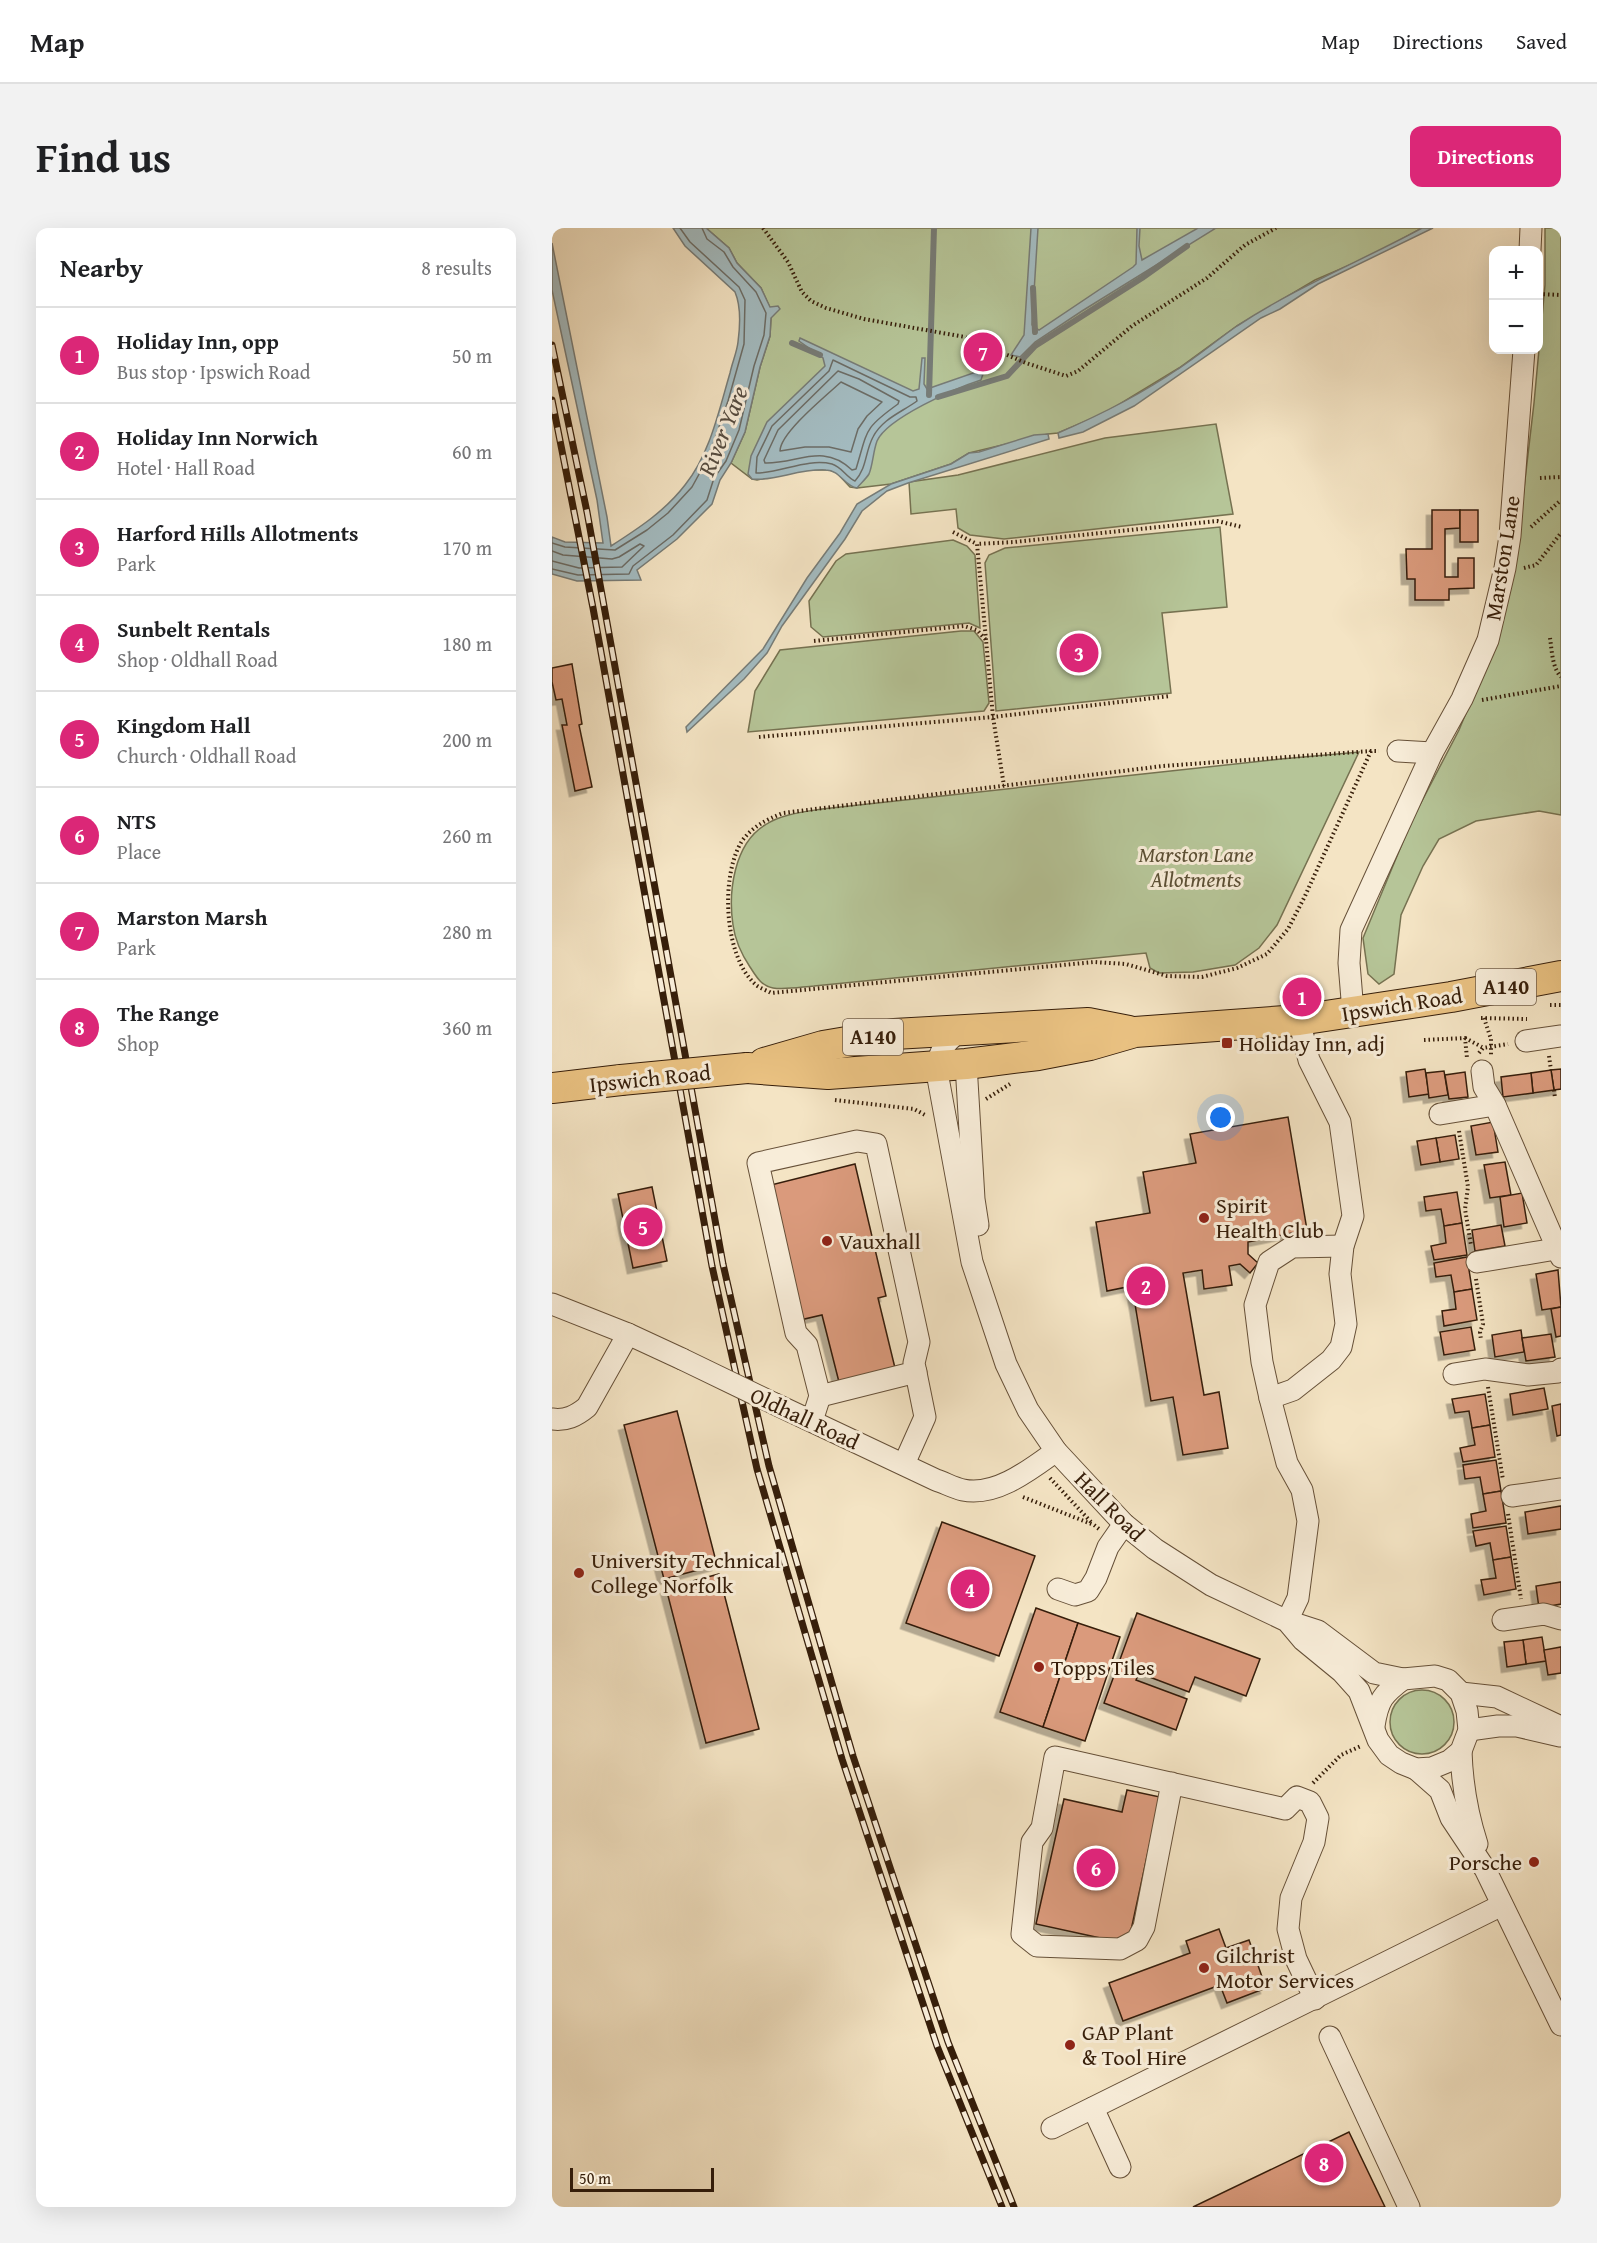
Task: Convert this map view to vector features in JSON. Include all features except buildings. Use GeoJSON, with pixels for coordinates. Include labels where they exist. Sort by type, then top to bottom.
{"type":"FeatureCollection","features":[{"type":"Feature","properties":{"kind":"highway","name":"Ipswich Road"},"geometry":{"type":"LineString","coordinates":[[747,1068],[785,1057],[828,1058],[947,1048],[966,1064],[1090,1046],[1135,1032],[1299,1020],[1451,997],[1561,976]]}},
{"type":"Feature","properties":{"kind":"highway","name":"Ipswich Road"},"geometry":{"type":"LineString","coordinates":[[552,1088],[747,1068],[828,1074],[947,1048],[1088,1023],[1135,1032]]}},
{"type":"Feature","properties":{"kind":"street"},"geometry":{"type":"LineString","coordinates":[[1530,246],[1531,228]]}},
{"type":"Feature","properties":{"kind":"street","name":"Marston Lane"},"geometry":{"type":"LineString","coordinates":[[1353,1012],[1349,963],[1352,930],[1432,753],[1462,699],[1488,640],[1510,536],[1524,354]]}},
{"type":"Feature","properties":{"kind":"street"},"geometry":{"type":"LineString","coordinates":[[1398,751],[1432,753]]}},
{"type":"Feature","properties":{"kind":"street"},"geometry":{"type":"LineString","coordinates":[[1270,1398],[1293,1390],[1331,1360],[1341,1347],[1346,1324],[1340,1274],[1343,1245],[1353,1216],[1340,1122],[1309,1060],[1299,1020]]}},
{"type":"Feature","properties":{"kind":"street","name":"Hall Road"},"geometry":{"type":"LineString","coordinates":[[947,1048],[972,1262],[994,1331],[1006,1364],[1028,1410],[1056,1451],[1118,1532],[1155,1549],[1211,1585],[1287,1621],[1318,1631],[1374,1673],[1403,1679],[1434,1676],[1448,1680],[1461,1693],[1497,1697],[1561,1726]]}},
{"type":"Feature","properties":{"kind":"street","name":"Hall Road"},"geometry":{"type":"LineString","coordinates":[[966,1064],[974,1199],[994,1331]]}},
{"type":"Feature","properties":{"kind":"street"},"geometry":{"type":"LineString","coordinates":[[1475,1262],[1559,1253],[1478,1072]]}},
{"type":"Feature","properties":{"kind":"street"},"geometry":{"type":"LineString","coordinates":[[1447,1113],[1495,1106]]}},
{"type":"Feature","properties":{"kind":"street"},"geometry":{"type":"LineString","coordinates":[[812,1421],[820,1396],[807,1345],[796,1333],[758,1163],[857,1141],[876,1144],[919,1342],[914,1363],[925,1418],[904,1464]]}},
{"type":"Feature","properties":{"kind":"street"},"geometry":{"type":"LineString","coordinates":[[1287,1621],[1298,1598],[1308,1521],[1302,1490],[1287,1463],[1270,1398],[1262,1362],[1255,1305],[1269,1262],[1292,1247],[1343,1245]]}},
{"type":"Feature","properties":{"kind":"street","name":"Oldhall Road"},"geometry":{"type":"LineString","coordinates":[[552,1304],[628,1334],[963,1490],[979,1491],[996,1486],[1026,1473],[1056,1451]]}},
{"type":"Feature","properties":{"kind":"street"},"geometry":{"type":"LineString","coordinates":[[552,1419],[562,1420],[577,1415],[587,1407],[628,1334]]}},
{"type":"Feature","properties":{"kind":"street"},"geometry":{"type":"LineString","coordinates":[[1454,1374],[1485,1369],[1528,1375],[1558,1372],[1561,1369]]}},
{"type":"Feature","properties":{"kind":"street"},"geometry":{"type":"LineString","coordinates":[[820,1396],[916,1372]]}},
{"type":"Feature","properties":{"kind":"street"},"geometry":{"type":"LineString","coordinates":[[1512,1496],[1561,1490]]}},
{"type":"Feature","properties":{"kind":"street"},"geometry":{"type":"LineString","coordinates":[[1058,1589],[1075,1595],[1088,1591],[1118,1532]]}},
{"type":"Feature","properties":{"kind":"street"},"geometry":{"type":"LineString","coordinates":[[1503,1620],[1544,1614],[1561,1619]]}},
{"type":"Feature","properties":{"kind":"street","name":"Hall Road"},"geometry":{"type":"LineString","coordinates":[[1287,1621],[1303,1640],[1342,1672],[1359,1691],[1376,1733],[1389,1755],[1401,1763],[1416,1768],[1440,1790],[1451,1818],[1485,1869]]}},
{"type":"Feature","properties":{"kind":"street"},"geometry":{"type":"LineString","coordinates":[[1376,1733],[1376,1708],[1384,1694],[1403,1679]]}},
{"type":"Feature","properties":{"kind":"street"},"geometry":{"type":"LineString","coordinates":[[1461,1693],[1467,1711],[1469,1730],[1461,1751],[1462,1783],[1470,1822],[1485,1869],[1561,2025]]}},
{"type":"Feature","properties":{"kind":"street"},"geometry":{"type":"LineString","coordinates":[[1469,1730],[1517,1726],[1561,1736]]}},
{"type":"Feature","properties":{"kind":"street"},"geometry":{"type":"LineString","coordinates":[[1416,1768],[1432,1768],[1449,1761],[1461,1751]]}},
{"type":"Feature","properties":{"kind":"street"},"geometry":{"type":"LineString","coordinates":[[1172,1783],[1144,1927],[1137,1940],[1120,1949],[1058,1948],[1037,1946],[1022,1934],[1032,1842],[1042,1828],[1055,1757],[1172,1783],[1285,1809],[1297,1797],[1310,1802],[1318,1818],[1314,1842],[1291,1898],[1288,1929],[1296,1959],[1315,1999]]}},
{"type":"Feature","properties":{"kind":"street"},"geometry":{"type":"LineString","coordinates":[[1052,2128],[1502,1905]]}},
{"type":"Feature","properties":{"kind":"street"},"geometry":{"type":"LineString","coordinates":[[1330,2037],[1409,2207]]}},
{"type":"Feature","properties":{"kind":"street"},"geometry":{"type":"LineString","coordinates":[[1093,2108],[1120,2167]]}},
{"type":"Feature","properties":{"kind":"path"},"geometry":{"type":"LineString","coordinates":[[763,228],[788,262],[802,292],[810,301],[864,319],[965,337],[1026,363],[1066,375],[1078,371],[1132,326],[1207,278],[1245,245],[1276,228]]}},
{"type":"Feature","properties":{"kind":"path"},"geometry":{"type":"LineString","coordinates":[[1543,294],[1561,295]]}},
{"type":"Feature","properties":{"kind":"path"},"geometry":{"type":"LineString","coordinates":[[1540,478],[1561,477]]}},
{"type":"Feature","properties":{"kind":"path"},"geometry":{"type":"LineString","coordinates":[[1510,536],[1523,534],[1561,500]]}},
{"type":"Feature","properties":{"kind":"path"},"geometry":{"type":"LineString","coordinates":[[953,532],[977,544],[1217,521],[1242,527]]}},
{"type":"Feature","properties":{"kind":"path"},"geometry":{"type":"LineString","coordinates":[[1505,568],[1521,569],[1536,564],[1561,533]]}},
{"type":"Feature","properties":{"kind":"path"},"geometry":{"type":"LineString","coordinates":[[977,544],[993,717],[1004,786]]}},
{"type":"Feature","properties":{"kind":"path"},"geometry":{"type":"LineString","coordinates":[[814,641],[964,626],[977,630],[986,640]]}},
{"type":"Feature","properties":{"kind":"path"},"geometry":{"type":"LineString","coordinates":[[1550,638],[1552,656],[1561,677]]}},
{"type":"Feature","properties":{"kind":"path"},"geometry":{"type":"LineString","coordinates":[[1462,699],[1485,701],[1561,686]]}},
{"type":"Feature","properties":{"kind":"path"},"geometry":{"type":"LineString","coordinates":[[759,737],[993,717],[1170,696]]}},
{"type":"Feature","properties":{"kind":"path"},"geometry":{"type":"LineString","coordinates":[[1371,751],[1288,929],[1267,954],[1237,968],[1202,977],[1167,976],[1126,964],[1094,962],[771,993],[756,986],[744,971],[732,937],[728,902],[730,873],[742,842],[759,823],[783,813],[1163,766],[1371,751],[1398,751]]}},
{"type":"Feature","properties":{"kind":"path"},"geometry":{"type":"LineString","coordinates":[[1474,1018],[1532,1019],[1544,1025],[1544,1039]]}},
{"type":"Feature","properties":{"kind":"path"},"geometry":{"type":"LineString","coordinates":[[1484,1018],[1489,1029],[1490,1046]]}},
{"type":"Feature","properties":{"kind":"path"},"geometry":{"type":"LineString","coordinates":[[1465,1038],[1478,1072]]}},
{"type":"Feature","properties":{"kind":"path"},"geometry":{"type":"LineString","coordinates":[[1424,1040],[1465,1038],[1483,1048]]}},
{"type":"Feature","properties":{"kind":"path"},"geometry":{"type":"LineString","coordinates":[[1554,1090],[1555,1098]]}},
{"type":"Feature","properties":{"kind":"path"},"geometry":{"type":"LineString","coordinates":[[833,1099],[914,1109],[929,1118]]}},
{"type":"Feature","properties":{"kind":"path"},"geometry":{"type":"LineString","coordinates":[[1447,1113],[1458,1126],[1468,1186],[1465,1209],[1483,1324],[1480,1332],[1481,1340]]}},
{"type":"Feature","properties":{"kind":"path"},"geometry":{"type":"LineString","coordinates":[[1037,1464],[1094,1525]]}},
{"type":"Feature","properties":{"kind":"path"},"geometry":{"type":"LineString","coordinates":[[996,1486],[1094,1525],[1118,1532]]}},
{"type":"Feature","properties":{"kind":"path"},"geometry":{"type":"LineString","coordinates":[[1297,1797],[1341,1755],[1376,1733]]}},
{"type":"Feature","properties":{"kind":"green space"},"geometry":{"type":"Polygon","coordinates":[[[706,228],[1422,228],[1373,255],[1315,280],[1237,326],[1179,368],[1105,413],[1058,433],[969,453],[951,464],[891,484],[857,488],[850,487],[836,472],[829,470],[806,470],[757,480],[752,479],[731,463],[745,432],[760,367],[770,336],[770,308],[761,288],[737,263],[729,248],[706,228]]]}},
{"type":"Feature","properties":{"kind":"green space"},"geometry":{"type":"Polygon","coordinates":[[[1545,228],[1561,228],[1561,815],[1539,811],[1476,821],[1439,839],[1423,866],[1401,915],[1394,974],[1379,984],[1368,974],[1363,938],[1412,820],[1459,730],[1501,629],[1520,523],[1539,354],[1543,354],[1545,228]]]}},
{"type":"Feature","properties":{"kind":"green space"},"geometry":{"type":"Polygon","coordinates":[[[1216,424],[1233,514],[1004,539],[970,535],[958,528],[956,509],[911,514],[909,482],[958,475],[1105,438],[1216,424]]]}},
{"type":"Feature","properties":{"kind":"green space"},"geometry":{"type":"Polygon","coordinates":[[[1220,527],[1227,607],[1162,613],[1171,693],[996,711],[985,563],[989,555],[1005,548],[1220,527]]]}},
{"type":"Feature","properties":{"kind":"green space"},"geometry":{"type":"Polygon","coordinates":[[[953,540],[967,546],[975,555],[980,628],[969,623],[823,637],[811,627],[809,601],[836,561],[846,554],[953,540]]]}},
{"type":"Feature","properties":{"kind":"green space"},"geometry":{"type":"Polygon","coordinates":[[[974,631],[983,642],[989,703],[984,711],[748,732],[755,691],[780,650],[974,631]]]}},
{"type":"Feature","properties":{"kind":"green space","name":"Marston Lane Allotments"},"geometry":{"type":"Polygon","coordinates":[[[1359,752],[1277,925],[1259,948],[1235,965],[1193,972],[1159,973],[1150,968],[1146,953],[778,989],[765,985],[757,977],[744,957],[735,936],[732,898],[740,856],[755,833],[771,821],[785,816],[822,809],[1359,752]]]}},
{"type":"Feature","properties":{"kind":"green space"},"geometry":{"type":"Polygon","coordinates":[[[1422,1690],[1445,1699],[1454,1722],[1445,1745],[1422,1754],[1399,1745],[1390,1722],[1399,1699],[1422,1690]]]}},
{"type":"Feature","properties":{"kind":"water","name":"River Yare"},"geometry":{"type":"Polygon","coordinates":[[[673,228],[706,228],[729,248],[737,263],[761,288],[770,307],[778,306],[780,309],[771,318],[770,336],[760,367],[745,432],[731,463],[720,480],[712,504],[677,539],[637,570],[641,580],[577,581],[552,574],[552,537],[565,542],[603,543],[597,500],[552,290],[552,243],[611,546],[660,511],[694,473],[713,431],[737,346],[740,317],[735,292],[685,246],[673,228]]]}},
{"type":"Feature","properties":{"kind":"water"},"geometry":{"type":"Polygon","coordinates":[[[1031,228],[1038,228],[1032,325],[1039,330],[1136,264],[1137,228],[1140,228],[1139,246],[1142,260],[1198,228],[1216,228],[1082,311],[1035,342],[1020,357],[1011,355],[1024,335],[1031,228]]]}},
{"type":"Feature","properties":{"kind":"water"},"geometry":{"type":"Polygon","coordinates":[[[1422,228],[1433,228],[1318,284],[1280,309],[1261,318],[1134,406],[1083,432],[1059,438],[1058,433],[1120,404],[1164,378],[1259,312],[1422,228]]]}},
{"type":"Feature","properties":{"kind":"water"},"geometry":{"type":"Polygon","coordinates":[[[800,338],[913,391],[919,389],[922,358],[925,358],[924,384],[927,389],[976,372],[983,374],[981,380],[923,405],[883,432],[877,441],[869,474],[857,488],[835,473],[826,470],[807,471],[768,479],[752,479],[748,474],[751,456],[767,422],[825,366],[823,358],[799,341],[800,338]]]}},
{"type":"Feature","properties":{"kind":"water"},"geometry":{"type":"Polygon","coordinates":[[[1048,434],[1049,439],[887,491],[862,511],[845,539],[782,626],[767,653],[744,679],[687,732],[686,727],[763,649],[857,504],[891,484],[951,464],[969,453],[1034,435],[1048,434]]]}},
{"type":"Feature","properties":{"kind":"waterway"},"geometry":{"type":"LineString","coordinates":[[929,395],[934,228]]}},
{"type":"Feature","properties":{"kind":"waterway"},"geometry":{"type":"LineString","coordinates":[[938,397],[1007,376],[1035,346],[1142,278],[1187,246]]}},
{"type":"Feature","properties":{"kind":"waterway"},"geometry":{"type":"LineString","coordinates":[[1033,288],[1035,332]]}},
{"type":"Feature","properties":{"kind":"waterway"},"geometry":{"type":"LineString","coordinates":[[792,343],[820,355]]}},
{"type":"Feature","properties":{"kind":"railway"},"geometry":{"type":"LineString","coordinates":[[552,345],[587,512],[723,1264],[769,1466],[853,1756],[948,2042],[1014,2207]]}},
{"type":"Feature","properties":{"kind":"railway"},"geometry":{"type":"LineString","coordinates":[[552,400],[593,608],[712,1266],[757,1469],[842,1759],[937,2046],[1002,2207]]}},
{"type":"Feature","properties":{"kind":"place","name":"Marston Marsh"},"geometry":{"type":"Point","coordinates":[983,352]}},
{"type":"Feature","properties":{"kind":"place","name":"Harford Hills Allotments"},"geometry":{"type":"Point","coordinates":[1079,653]}},
{"type":"Feature","properties":{"kind":"place","name":"Holiday Inn, opp"},"geometry":{"type":"Point","coordinates":[1302,997]}},
{"type":"Feature","properties":{"kind":"place","name":"Holiday Inn, adj"},"geometry":{"type":"Point","coordinates":[1227,1043]}},
{"type":"Feature","properties":{"kind":"place","name":"Spirit Health Club"},"geometry":{"type":"Point","coordinates":[1204,1218]}},
{"type":"Feature","properties":{"kind":"place","name":"Kingdom Hall"},"geometry":{"type":"Point","coordinates":[643,1227]}},
{"type":"Feature","properties":{"kind":"place","name":"Vauxhall"},"geometry":{"type":"Point","coordinates":[827,1241]}},
{"type":"Feature","properties":{"kind":"place","name":"Holiday Inn Norwich"},"geometry":{"type":"Point","coordinates":[1146,1286]}},
{"type":"Feature","properties":{"kind":"place","name":"University Technical College Norfolk"},"geometry":{"type":"Point","coordinates":[579,1573]}},
{"type":"Feature","properties":{"kind":"place","name":"Sunbelt Rentals"},"geometry":{"type":"Point","coordinates":[970,1589]}},
{"type":"Feature","properties":{"kind":"place","name":"Topps Tiles"},"geometry":{"type":"Point","coordinates":[1039,1667]}},
{"type":"Feature","properties":{"kind":"place","name":"Porsche"},"geometry":{"type":"Point","coordinates":[1534,1862]}},
{"type":"Feature","properties":{"kind":"place","name":"NTS"},"geometry":{"type":"Point","coordinates":[1096,1868]}},
{"type":"Feature","properties":{"kind":"place","name":"Gilchrist Motor Services"},"geometry":{"type":"Point","coordinates":[1204,1968]}},
{"type":"Feature","properties":{"kind":"place","name":"GAP Plant & Tool Hire"},"geometry":{"type":"Point","coordinates":[1070,2045]}},
{"type":"Feature","properties":{"kind":"place","name":"The Range"},"geometry":{"type":"Point","coordinates":[1324,2163]}}]}
